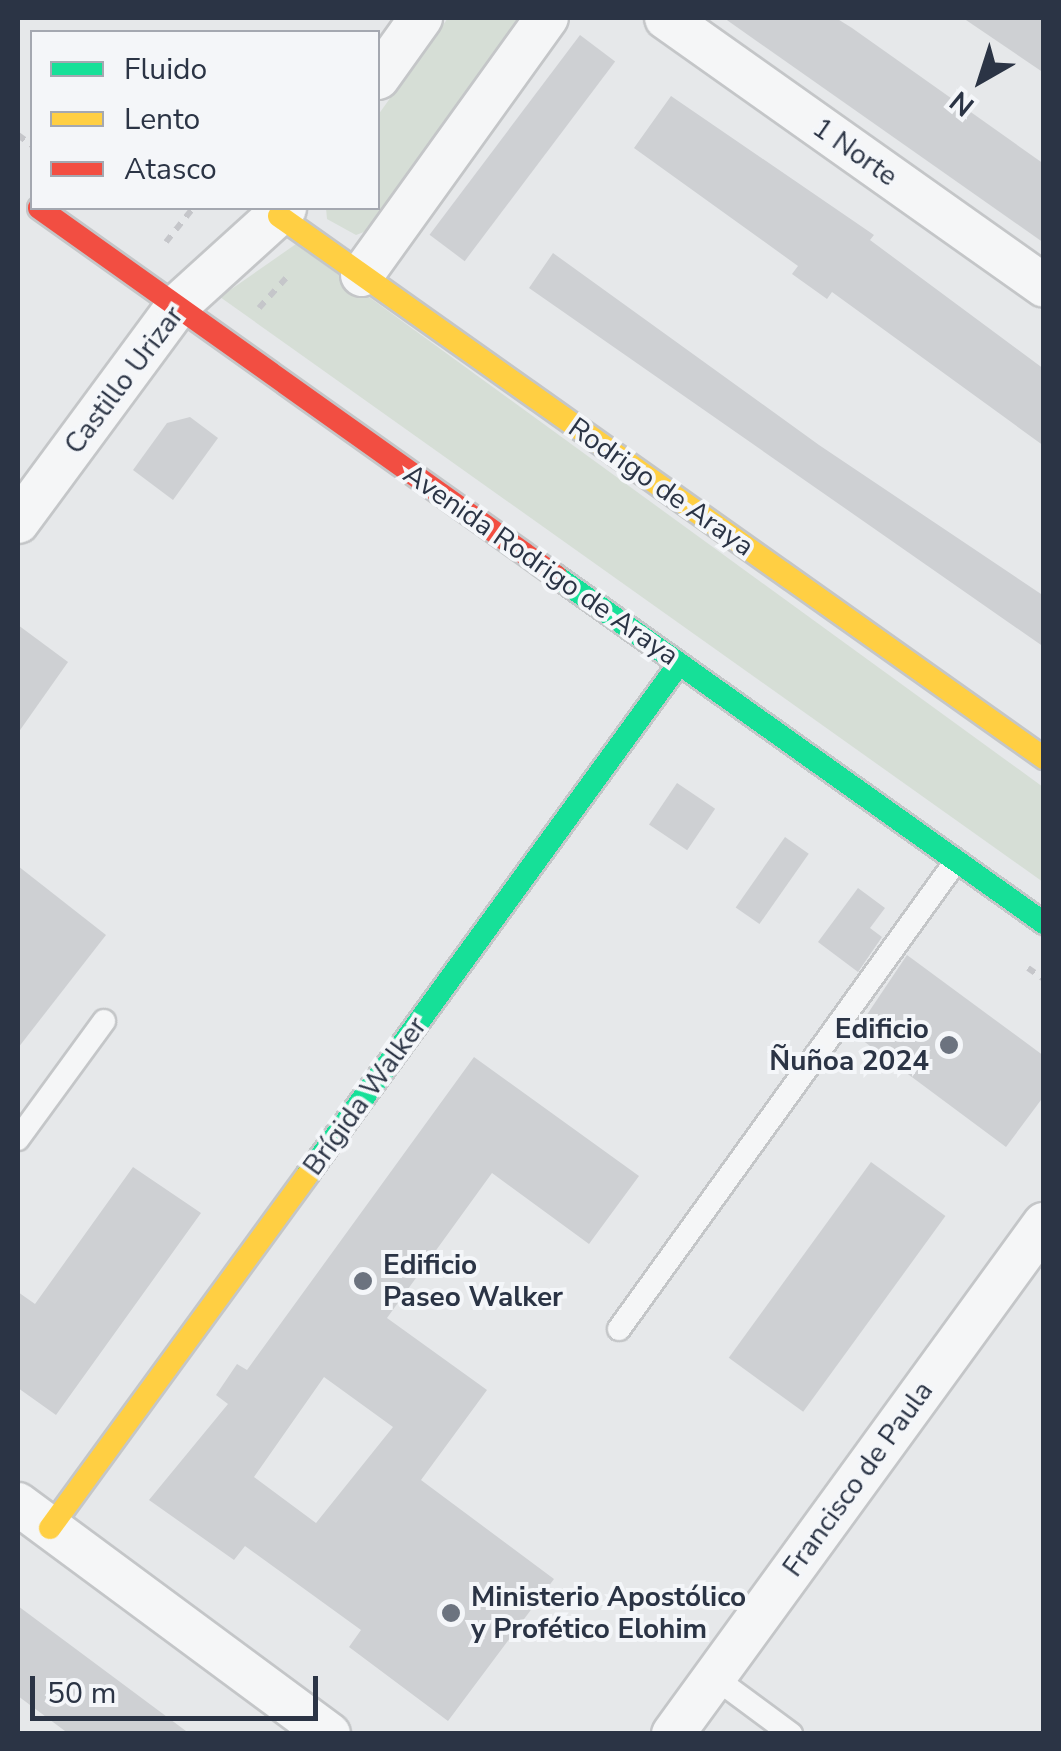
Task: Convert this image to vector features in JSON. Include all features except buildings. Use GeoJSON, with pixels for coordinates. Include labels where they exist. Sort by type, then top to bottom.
{"type":"FeatureCollection","features":[{"type":"Feature","properties":{"kind":"street"},"geometry":{"type":"LineString","coordinates":[[380,75],[421,18]]}},
{"type":"Feature","properties":{"kind":"street"},"geometry":{"type":"LineString","coordinates":[[362,275],[547,18]]}},
{"type":"Feature","properties":{"kind":"street","name":"1 Norte"},"geometry":{"type":"LineString","coordinates":[[666,18],[1044,286]]}},
{"type":"Feature","properties":{"kind":"street","name":"Avenida Rodrigo de Araya"},"geometry":{"type":"LineString","coordinates":[[42,210],[1044,923]]}},
{"type":"Feature","properties":{"kind":"street","name":"Rodrigo de Araya"},"geometry":{"type":"LineString","coordinates":[[282,212],[318,244],[1044,758]]}},
{"type":"Feature","properties":{"kind":"street","name":"Castillo Urizar"},"geometry":{"type":"LineString","coordinates":[[18,522],[176,306],[282,212]]}},
{"type":"Feature","properties":{"kind":"street","name":"Brígida Walker"},"geometry":{"type":"LineString","coordinates":[[34,1516],[680,664]]}},
{"type":"Feature","properties":{"kind":"street","name":"Francisco de Paula"},"geometry":{"type":"LineString","coordinates":[[673,1734],[1044,1224]]}},
{"type":"Feature","properties":{"kind":"street"},"geometry":{"type":"LineString","coordinates":[[34,1516],[312,1729]]}},
{"type":"Feature","properties":{"kind":"lane"},"geometry":{"type":"LineString","coordinates":[[620,1329],[956,860]]}},
{"type":"Feature","properties":{"kind":"lane"},"geometry":{"type":"LineString","coordinates":[[18,1139],[104,1021]]}},
{"type":"Feature","properties":{"kind":"lane"},"geometry":{"type":"LineString","coordinates":[[714,1677],[780,1730]]}},
{"type":"Feature","properties":{"kind":"path"},"geometry":{"type":"LineString","coordinates":[[228,342],[318,244]]}},
{"type":"Feature","properties":{"kind":"shaded area"},"geometry":{"type":"Polygon","coordinates":[[[448,18],[529,18],[380,226],[356,235],[327,219],[326,210],[380,210],[380,112],[448,18]]]}},
{"type":"Feature","properties":{"kind":"shaded area"},"geometry":{"type":"Polygon","coordinates":[[[296,244],[1043,787],[1043,882],[220,297],[296,244]]]}},
{"type":"Feature","properties":{"kind":"traffic: fast"},"geometry":{"type":"LineString","coordinates":[[556,576],[1044,923]]}},
{"type":"Feature","properties":{"kind":"traffic: fast"},"geometry":{"type":"LineString","coordinates":[[308,1174],[679,664]]}},
{"type":"Feature","properties":{"kind":"traffic: slow"},"geometry":{"type":"LineString","coordinates":[[279,216],[1044,758]]}},
{"type":"Feature","properties":{"kind":"traffic: slow"},"geometry":{"type":"LineString","coordinates":[[50,1528],[308,1174]]}},
{"type":"Feature","properties":{"kind":"traffic: jam"},"geometry":{"type":"LineString","coordinates":[[42,210],[556,576]]}},
{"type":"Feature","properties":{"kind":"place","name":"Edificio Ñuñoa 2024"},"geometry":{"type":"Point","coordinates":[949,1045]}},
{"type":"Feature","properties":{"kind":"place","name":"Edificio Paseo Walker"},"geometry":{"type":"Point","coordinates":[363,1281]}},
{"type":"Feature","properties":{"kind":"place","name":"Ministerio Apostólico y Profético Elohim"},"geometry":{"type":"Point","coordinates":[451,1613]}}]}
